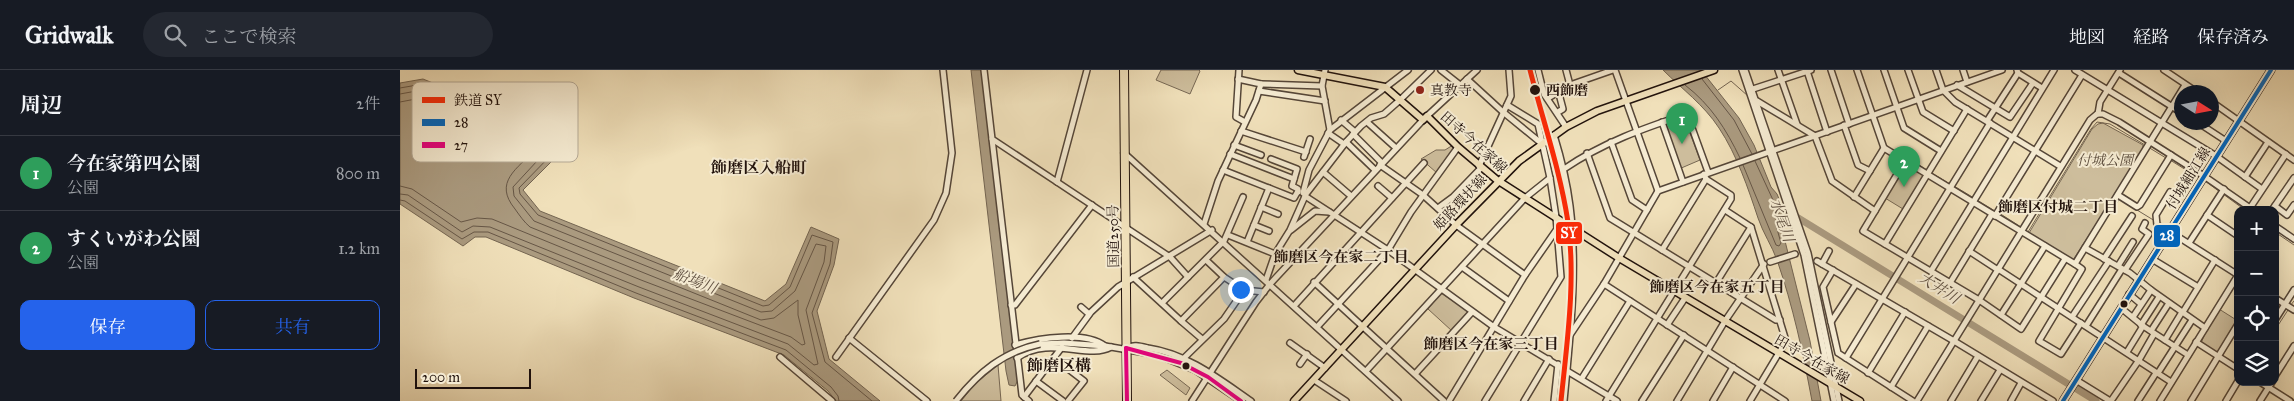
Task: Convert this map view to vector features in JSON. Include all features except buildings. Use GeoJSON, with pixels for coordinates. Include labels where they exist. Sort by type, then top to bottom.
{"type":"FeatureCollection","features":[{"type":"Feature","properties":{"kind":"highway","name":"国道250号"},"geometry":{"type":"LineString","coordinates":[[1124,70],[1127,401]]}},
{"type":"Feature","properties":{"kind":"main road"},"geometry":{"type":"LineString","coordinates":[[1302,70],[1324,72],[1385,86]]}},
{"type":"Feature","properties":{"kind":"main road","name":"付城細江線"},"geometry":{"type":"LineString","coordinates":[[2063,401],[2271,70]]}},
{"type":"Feature","properties":{"kind":"main road","name":"姫路環状線"},"geometry":{"type":"LineString","coordinates":[[1294,401],[1497,180],[1541,143],[1596,111],[1711,71]]}},
{"type":"Feature","properties":{"kind":"main road","name":"田寺今在家線"},"geometry":{"type":"LineString","coordinates":[[1385,86],[1497,180],[1674,292],[1860,401]]}},
{"type":"Feature","properties":{"kind":"street"},"geometry":{"type":"LineString","coordinates":[[836,357],[934,220],[946,193],[952,153],[943,70]]}},
{"type":"Feature","properties":{"kind":"street"},"geometry":{"type":"LineString","coordinates":[[984,70],[1015,345],[1022,395],[1029,401]]}},
{"type":"Feature","properties":{"kind":"street"},"geometry":{"type":"LineString","coordinates":[[1057,182],[1087,70]]}},
{"type":"Feature","properties":{"kind":"street"},"geometry":{"type":"LineString","coordinates":[[1239,70],[1236,117],[1245,122]]}},
{"type":"Feature","properties":{"kind":"street"},"geometry":{"type":"LineString","coordinates":[[1266,280],[1275,254],[1298,213],[1309,170],[1329,132],[1341,120],[1408,70]]}},
{"type":"Feature","properties":{"kind":"street"},"geometry":{"type":"LineString","coordinates":[[1222,170],[1294,198],[1303,194],[1354,133],[1367,122],[1384,114],[1431,70]]}},
{"type":"Feature","properties":{"kind":"street"},"geometry":{"type":"LineString","coordinates":[[1441,70],[1460,86]]}},
{"type":"Feature","properties":{"kind":"street"},"geometry":{"type":"LineString","coordinates":[[1192,401],[1270,284],[1331,214],[1352,196],[1425,118],[1477,70]]}},
{"type":"Feature","properties":{"kind":"street"},"geometry":{"type":"LineString","coordinates":[[1438,208],[1453,197],[1480,167],[1511,96],[1509,70]]}},
{"type":"Feature","properties":{"kind":"street"},"geometry":{"type":"LineString","coordinates":[[1538,70],[1544,94],[1558,112],[1566,127]]}},
{"type":"Feature","properties":{"kind":"street"},"geometry":{"type":"LineString","coordinates":[[1566,70],[1570,84]]}},
{"type":"Feature","properties":{"kind":"street"},"geometry":{"type":"LineString","coordinates":[[1548,98],[1570,84],[1614,70],[1658,191]]}},
{"type":"Feature","properties":{"kind":"street"},"geometry":{"type":"LineString","coordinates":[[1744,70],[1757,101],[1772,151]]}},
{"type":"Feature","properties":{"kind":"street"},"geometry":{"type":"LineString","coordinates":[[1744,70],[1808,253],[1834,385],[1839,401]]}},
{"type":"Feature","properties":{"kind":"street"},"geometry":{"type":"LineString","coordinates":[[1778,70],[1797,124]]}},
{"type":"Feature","properties":{"kind":"street"},"geometry":{"type":"LineString","coordinates":[[1831,70],[1858,165],[1870,171]]}},
{"type":"Feature","properties":{"kind":"street"},"geometry":{"type":"LineString","coordinates":[[1857,70],[1884,148],[2082,269],[2040,340],[2061,354],[2081,323]]}},
{"type":"Feature","properties":{"kind":"street"},"geometry":{"type":"LineString","coordinates":[[1884,70],[1904,128],[1941,151]]}},
{"type":"Feature","properties":{"kind":"street"},"geometry":{"type":"LineString","coordinates":[[1908,70],[1923,112],[1954,131]]}},
{"type":"Feature","properties":{"kind":"street"},"geometry":{"type":"LineString","coordinates":[[1936,70],[1943,90],[1955,102],[2060,166]]}},
{"type":"Feature","properties":{"kind":"street"},"geometry":{"type":"LineString","coordinates":[[1963,70],[1967,82]]}},
{"type":"Feature","properties":{"kind":"street"},"geometry":{"type":"LineString","coordinates":[[1570,335],[1604,284],[1658,191],[1957,86],[1991,72],[2002,70]]}},
{"type":"Feature","properties":{"kind":"street"},"geometry":{"type":"LineString","coordinates":[[1931,271],[2054,70]]}},
{"type":"Feature","properties":{"kind":"street"},"geometry":{"type":"LineString","coordinates":[[2075,70],[2216,156],[2262,189]]}},
{"type":"Feature","properties":{"kind":"street"},"geometry":{"type":"LineString","coordinates":[[2164,70],[2185,85]]}},
{"type":"Feature","properties":{"kind":"street"},"geometry":{"type":"LineString","coordinates":[[1752,89],[1809,71],[1827,132]]}},
{"type":"Feature","properties":{"kind":"street"},"geometry":{"type":"LineString","coordinates":[[1846,358],[1950,189],[2017,71],[2042,88]]}},
{"type":"Feature","properties":{"kind":"street"},"geometry":{"type":"LineString","coordinates":[[1324,72],[1322,86],[1329,132],[1345,143],[1375,170]]}},
{"type":"Feature","properties":{"kind":"street"},"geometry":{"type":"LineString","coordinates":[[2098,114],[2098,105],[2119,72],[2172,107]]}},
{"type":"Feature","properties":{"kind":"street"},"geometry":{"type":"LineString","coordinates":[[1950,282],[2036,151],[2082,74]]}},
{"type":"Feature","properties":{"kind":"street"},"geometry":{"type":"LineString","coordinates":[[1238,79],[1261,84],[1322,86]]}},
{"type":"Feature","properties":{"kind":"street"},"geometry":{"type":"LineString","coordinates":[[1467,79],[1541,143]]}},
{"type":"Feature","properties":{"kind":"street"},"geometry":{"type":"LineString","coordinates":[[1957,86],[2010,117],[2033,83]]}},
{"type":"Feature","properties":{"kind":"street"},"geometry":{"type":"LineString","coordinates":[[1204,224],[1222,170],[1261,84]]}},
{"type":"Feature","properties":{"kind":"street"},"geometry":{"type":"LineString","coordinates":[[1558,90],[1563,109],[1558,112]]}},
{"type":"Feature","properties":{"kind":"street"},"geometry":{"type":"LineString","coordinates":[[1259,91],[1325,101]]}},
{"type":"Feature","properties":{"kind":"street"},"geometry":{"type":"LineString","coordinates":[[1757,101],[1815,136],[1832,181],[1873,209]]}},
{"type":"Feature","properties":{"kind":"street"},"geometry":{"type":"LineString","coordinates":[[2075,264],[2174,104]]}},
{"type":"Feature","properties":{"kind":"street"},"geometry":{"type":"LineString","coordinates":[[1485,401],[1561,277],[1558,229],[1550,178],[1538,124],[1507,105]]}},
{"type":"Feature","properties":{"kind":"street"},"geometry":{"type":"LineString","coordinates":[[2219,107],[2294,160]]}},
{"type":"Feature","properties":{"kind":"street"},"geometry":{"type":"LineString","coordinates":[[1885,244],[1967,109]]}},
{"type":"Feature","properties":{"kind":"street"},"geometry":{"type":"LineString","coordinates":[[1564,169],[1587,153],[1611,142],[1687,114],[1706,175],[1731,195],[1725,210],[1608,398]]}},
{"type":"Feature","properties":{"kind":"street"},"geometry":{"type":"LineString","coordinates":[[1917,401],[2060,166],[2090,120],[2098,114],[2103,114],[2119,122],[2224,189],[2247,206]]}},
{"type":"Feature","properties":{"kind":"street"},"geometry":{"type":"LineString","coordinates":[[1341,120],[1381,164],[1438,208],[1456,225],[1526,274]]}},
{"type":"Feature","properties":{"kind":"street"},"geometry":{"type":"LineString","coordinates":[[1367,122],[1396,148]]}},
{"type":"Feature","properties":{"kind":"street"},"geometry":{"type":"LineString","coordinates":[[1662,122],[1683,182]]}},
{"type":"Feature","properties":{"kind":"street"},"geometry":{"type":"LineString","coordinates":[[2209,130],[2226,141]]}},
{"type":"Feature","properties":{"kind":"street"},"geometry":{"type":"LineString","coordinates":[[1241,131],[1305,154],[1310,139]]}},
{"type":"Feature","properties":{"kind":"street"},"geometry":{"type":"LineString","coordinates":[[1554,135],[1564,169],[1572,228],[1573,278],[1564,401]]}},
{"type":"Feature","properties":{"kind":"street"},"geometry":{"type":"LineString","coordinates":[[992,139],[1170,257],[1188,277]]}},
{"type":"Feature","properties":{"kind":"street"},"geometry":{"type":"LineString","coordinates":[[1611,142],[1632,200],[1647,210]]}},
{"type":"Feature","properties":{"kind":"street"},"geometry":{"type":"LineString","coordinates":[[2245,177],[2268,142]]}},
{"type":"Feature","properties":{"kind":"street"},"geometry":{"type":"LineString","coordinates":[[1234,145],[1261,155]]}},
{"type":"Feature","properties":{"kind":"street"},"geometry":{"type":"LineString","coordinates":[[1317,327],[1388,250],[1458,147]]}},
{"type":"Feature","properties":{"kind":"street"},"geometry":{"type":"LineString","coordinates":[[1854,197],[1884,148]]}},
{"type":"Feature","properties":{"kind":"street"},"geometry":{"type":"LineString","coordinates":[[1124,153],[1212,230],[1398,401]]}},
{"type":"Feature","properties":{"kind":"street"},"geometry":{"type":"LineString","coordinates":[[1587,153],[1610,218],[1776,320],[1780,320]]}},
{"type":"Feature","properties":{"kind":"street"},"geometry":{"type":"LineString","coordinates":[[1230,154],[1294,179]]}},
{"type":"Feature","properties":{"kind":"street"},"geometry":{"type":"LineString","coordinates":[[2253,206],[2286,154]]}},
{"type":"Feature","properties":{"kind":"street"},"geometry":{"type":"LineString","coordinates":[[2118,195],[2137,206],[2140,205],[2171,155]]}},
{"type":"Feature","properties":{"kind":"street"},"geometry":{"type":"LineString","coordinates":[[1271,159],[1297,169],[1292,186],[1331,214],[1388,250],[1494,327],[1582,378],[1608,398],[1617,401]]}},
{"type":"Feature","properties":{"kind":"street"},"geometry":{"type":"LineString","coordinates":[[1905,161],[1873,209],[1863,231],[1950,282],[2022,329],[2065,259]]}},
{"type":"Feature","properties":{"kind":"street"},"geometry":{"type":"LineString","coordinates":[[1294,306],[1424,163]]}},
{"type":"Feature","properties":{"kind":"street"},"geometry":{"type":"LineString","coordinates":[[1323,172],[1352,196]]}},
{"type":"Feature","properties":{"kind":"street"},"geometry":{"type":"LineString","coordinates":[[1662,250],[1706,175]]}},
{"type":"Feature","properties":{"kind":"street"},"geometry":{"type":"LineString","coordinates":[[1366,371],[1525,198],[1550,178]]}},
{"type":"Feature","properties":{"kind":"street"},"geometry":{"type":"LineString","coordinates":[[2275,206],[2294,178]]}},
{"type":"Feature","properties":{"kind":"street"},"geometry":{"type":"LineString","coordinates":[[1378,186],[1392,198]]}},
{"type":"Feature","properties":{"kind":"street"},"geometry":{"type":"LineString","coordinates":[[1247,242],[1269,188]]}},
{"type":"Feature","properties":{"kind":"street"},"geometry":{"type":"LineString","coordinates":[[2189,243],[2224,189]]}},
{"type":"Feature","properties":{"kind":"street"},"geometry":{"type":"LineString","coordinates":[[2170,192],[2156,215],[2157,225],[2234,272]]}},
{"type":"Feature","properties":{"kind":"street"},"geometry":{"type":"LineString","coordinates":[[1162,303],[1224,241],[1243,197]]}},
{"type":"Feature","properties":{"kind":"street"},"geometry":{"type":"LineString","coordinates":[[1011,305],[1015,305],[1092,205]]}},
{"type":"Feature","properties":{"kind":"street"},"geometry":{"type":"LineString","coordinates":[[2279,211],[2287,215],[2294,205]]}},
{"type":"Feature","properties":{"kind":"street"},"geometry":{"type":"LineString","coordinates":[[1261,207],[1278,214]]}},
{"type":"Feature","properties":{"kind":"street"},"geometry":{"type":"LineString","coordinates":[[1725,210],[1751,227],[1764,264],[1786,341],[1750,401]]}},
{"type":"Feature","properties":{"kind":"street"},"geometry":{"type":"LineString","coordinates":[[1290,230],[1315,211],[1331,214]]}},
{"type":"Feature","properties":{"kind":"street"},"geometry":{"type":"LineString","coordinates":[[1298,213],[1306,218]]}},
{"type":"Feature","properties":{"kind":"street"},"geometry":{"type":"LineString","coordinates":[[2208,215],[2234,233]]}},
{"type":"Feature","properties":{"kind":"street"},"geometry":{"type":"LineString","coordinates":[[2072,317],[2132,216]]}},
{"type":"Feature","properties":{"kind":"street"},"geometry":{"type":"LineString","coordinates":[[2086,326],[2122,268],[2149,234],[2142,229],[2145,223]]}},
{"type":"Feature","properties":{"kind":"street"},"geometry":{"type":"LineString","coordinates":[[1254,225],[1269,231]]}},
{"type":"Feature","properties":{"kind":"street"},"geometry":{"type":"LineString","coordinates":[[1716,283],[1751,227]]}},
{"type":"Feature","properties":{"kind":"street"},"geometry":{"type":"LineString","coordinates":[[1449,401],[1526,274],[1558,229]]}},
{"type":"Feature","properties":{"kind":"street"},"geometry":{"type":"LineString","coordinates":[[2279,229],[2294,239]]}},
{"type":"Feature","properties":{"kind":"street"},"geometry":{"type":"LineString","coordinates":[[1072,338],[1089,314],[1107,296],[1133,277],[1170,257],[1212,230]]}},
{"type":"Feature","properties":{"kind":"street"},"geometry":{"type":"LineString","coordinates":[[1228,235],[1275,254]]}},
{"type":"Feature","properties":{"kind":"street"},"geometry":{"type":"LineString","coordinates":[[2122,268],[2133,242]]}},
{"type":"Feature","properties":{"kind":"street"},"geometry":{"type":"LineString","coordinates":[[2001,315],[2045,246]]}},
{"type":"Feature","properties":{"kind":"street"},"geometry":{"type":"LineString","coordinates":[[2085,248],[2139,279],[2159,297],[2205,328]]}},
{"type":"Feature","properties":{"kind":"street"},"geometry":{"type":"LineString","coordinates":[[1829,251],[1819,263],[1954,341],[2021,384],[2053,401]]}},
{"type":"Feature","properties":{"kind":"street"},"geometry":{"type":"LineString","coordinates":[[1969,251],[2171,382]]}},
{"type":"Feature","properties":{"kind":"street"},"geometry":{"type":"LineString","coordinates":[[1770,262],[1795,254]]}},
{"type":"Feature","properties":{"kind":"street"},"geometry":{"type":"LineString","coordinates":[[2152,259],[2198,288]]}},
{"type":"Feature","properties":{"kind":"street"},"geometry":{"type":"LineString","coordinates":[[1206,260],[1224,277],[1244,290],[1264,292]]}},
{"type":"Feature","properties":{"kind":"street"},"geometry":{"type":"LineString","coordinates":[[2165,340],[2215,260]]}},
{"type":"Feature","properties":{"kind":"street"},"geometry":{"type":"LineString","coordinates":[[1677,401],[1725,321],[1764,264]]}},
{"type":"Feature","properties":{"kind":"street"},"geometry":{"type":"LineString","coordinates":[[1462,267],[1509,301]]}},
{"type":"Feature","properties":{"kind":"street"},"geometry":{"type":"LineString","coordinates":[[1832,270],[1823,287],[1838,353],[1913,401]]}},
{"type":"Feature","properties":{"kind":"street"},"geometry":{"type":"LineString","coordinates":[[1133,277],[1202,339]]}},
{"type":"Feature","properties":{"kind":"street"},"geometry":{"type":"LineString","coordinates":[[1181,321],[1224,277]]}},
{"type":"Feature","properties":{"kind":"street"},"geometry":{"type":"LineString","coordinates":[[2160,401],[2234,281]]}},
{"type":"Feature","properties":{"kind":"street"},"geometry":{"type":"LineString","coordinates":[[1314,282],[1444,401]]}},
{"type":"Feature","properties":{"kind":"street"},"geometry":{"type":"LineString","coordinates":[[1604,284],[1785,401]]}},
{"type":"Feature","properties":{"kind":"street"},"geometry":{"type":"LineString","coordinates":[[1831,322],[1856,284]]}},
{"type":"Feature","properties":{"kind":"street"},"geometry":{"type":"LineString","coordinates":[[1184,358],[1224,318],[1244,290]]}},
{"type":"Feature","properties":{"kind":"street"},"geometry":{"type":"LineString","coordinates":[[2133,317],[2151,290]]}},
{"type":"Feature","properties":{"kind":"street"},"geometry":{"type":"LineString","coordinates":[[2279,314],[2294,290]]}},
{"type":"Feature","properties":{"kind":"street"},"geometry":{"type":"LineString","coordinates":[[2130,294],[2141,304]]}},
{"type":"Feature","properties":{"kind":"street"},"geometry":{"type":"LineString","coordinates":[[2127,352],[2159,297]]}},
{"type":"Feature","properties":{"kind":"street"},"geometry":{"type":"LineString","coordinates":[[1667,325],[1685,298]]}},
{"type":"Feature","properties":{"kind":"street"},"geometry":{"type":"LineString","coordinates":[[2279,300],[2294,310]]}},
{"type":"Feature","properties":{"kind":"street"},"geometry":{"type":"LineString","coordinates":[[1582,378],[1630,301]]}},
{"type":"Feature","properties":{"kind":"street"},"geometry":{"type":"LineString","coordinates":[[2076,380],[2111,401],[2139,360],[2152,332],[2169,303]]}},
{"type":"Feature","properties":{"kind":"street"},"geometry":{"type":"LineString","coordinates":[[1081,307],[1089,314]]}},
{"type":"Feature","properties":{"kind":"street"},"geometry":{"type":"LineString","coordinates":[[2121,308],[2142,326],[2188,355]]}},
{"type":"Feature","properties":{"kind":"street"},"geometry":{"type":"LineString","coordinates":[[1415,374],[1472,312]]}},
{"type":"Feature","properties":{"kind":"street"},"geometry":{"type":"LineString","coordinates":[[1868,373],[1905,312]]}},
{"type":"Feature","properties":{"kind":"street"},"geometry":{"type":"LineString","coordinates":[[2138,401],[2192,320]]}},
{"type":"Feature","properties":{"kind":"street"},"geometry":{"type":"LineString","coordinates":[[1891,387],[1928,326]]}},
{"type":"Feature","properties":{"kind":"street"},"geometry":{"type":"LineString","coordinates":[[2191,401],[2234,330]]}},
{"type":"Feature","properties":{"kind":"street"},"geometry":{"type":"LineString","coordinates":[[1642,401],[1684,335]]}},
{"type":"Feature","properties":{"kind":"street"},"geometry":{"type":"LineString","coordinates":[[1015,345],[1049,337],[1097,340],[1105,346]]}},
{"type":"Feature","properties":{"kind":"street"},"geometry":{"type":"LineString","coordinates":[[849,338],[926,401]]}},
{"type":"Feature","properties":{"kind":"street"},"geometry":{"type":"LineString","coordinates":[[2196,342],[2234,366]]}},
{"type":"Feature","properties":{"kind":"street"},"geometry":{"type":"LineString","coordinates":[[956,401],[977,376],[991,364],[1023,348],[1040,344],[1064,343],[1126,348],[1170,358],[1209,375],[1241,401]]}},
{"type":"Feature","properties":{"kind":"street"},"geometry":{"type":"LineString","coordinates":[[1290,343],[1325,368]]}},
{"type":"Feature","properties":{"kind":"street"},"geometry":{"type":"LineString","coordinates":[[1126,348],[1132,345],[1160,350],[1184,358],[1251,401]]}},
{"type":"Feature","properties":{"kind":"street"},"geometry":{"type":"LineString","coordinates":[[2279,370],[2294,346]]}},
{"type":"Feature","properties":{"kind":"street"},"geometry":{"type":"LineString","coordinates":[[1017,358],[1037,350],[1062,347],[1102,352],[1112,347]]}},
{"type":"Feature","properties":{"kind":"street"},"geometry":{"type":"LineString","coordinates":[[1024,397],[1062,347]]}},
{"type":"Feature","properties":{"kind":"street"},"geometry":{"type":"LineString","coordinates":[[1300,364],[1307,354]]}},
{"type":"Feature","properties":{"kind":"street"},"geometry":{"type":"LineString","coordinates":[[1950,401],[1978,356]]}},
{"type":"Feature","properties":{"kind":"street"},"geometry":{"type":"LineString","coordinates":[[780,358],[832,401]]}},
{"type":"Feature","properties":{"kind":"street"},"geometry":{"type":"LineString","coordinates":[[1054,358],[1084,380],[1068,401]]}},
{"type":"Feature","properties":{"kind":"street"},"geometry":{"type":"LineString","coordinates":[[1524,401],[1549,359]]}},
{"type":"Feature","properties":{"kind":"street"},"geometry":{"type":"LineString","coordinates":[[1554,401],[1558,364]]}},
{"type":"Feature","properties":{"kind":"street"},"geometry":{"type":"LineString","coordinates":[[1712,401],[1733,368]]}},
{"type":"Feature","properties":{"kind":"street"},"geometry":{"type":"LineString","coordinates":[[1981,401],[2000,370]]}},
{"type":"Feature","properties":{"kind":"street"},"geometry":{"type":"LineString","coordinates":[[1314,380],[1346,401]]}},
{"type":"Feature","properties":{"kind":"street"},"geometry":{"type":"LineString","coordinates":[[1036,381],[1063,401]]}},
{"type":"Feature","properties":{"kind":"street"},"geometry":{"type":"LineString","coordinates":[[2012,401],[2021,384]]}},
{"type":"Feature","properties":{"kind":"street"},"geometry":{"type":"LineString","coordinates":[[1834,385],[1834,401]]}},
{"type":"Feature","properties":{"kind":"street"},"geometry":{"type":"LineString","coordinates":[[2226,401],[2235,386]]}},
{"type":"Feature","properties":{"kind":"street"},"geometry":{"type":"LineString","coordinates":[[2260,401],[2269,386]]}},
{"type":"Feature","properties":{"kind":"street"},"geometry":{"type":"LineString","coordinates":[[2271,386],[2290,401]]}},
{"type":"Feature","properties":{"kind":"green space"},"geometry":{"type":"Polygon","coordinates":[[[1161,70],[1200,71],[1190,94],[1156,80],[1161,70]]]}},
{"type":"Feature","properties":{"kind":"green space"},"geometry":{"type":"Polygon","coordinates":[[[1684,117],[1700,160],[1679,169],[1665,124],[1684,117]]]}},
{"type":"Feature","properties":{"kind":"green space","name":"付城公園"},"geometry":{"type":"Polygon","coordinates":[[[2103,123],[2143,145],[2143,151],[2073,260],[2029,233],[2092,129],[2098,124],[2103,123]]]}},
{"type":"Feature","properties":{"kind":"green space"},"geometry":{"type":"Polygon","coordinates":[[[1453,145],[1455,147],[1437,173],[1421,159],[1436,150],[1445,150],[1453,145]]]}},
{"type":"Feature","properties":{"kind":"green space"},"geometry":{"type":"Polygon","coordinates":[[[1905,165],[1923,174],[1924,177],[1903,209],[1885,198],[1905,165]]]}},
{"type":"Feature","properties":{"kind":"green space"},"geometry":{"type":"Polygon","coordinates":[[[1441,293],[1469,313],[1452,331],[1428,309],[1441,293]]]}},
{"type":"Feature","properties":{"kind":"green space"},"geometry":{"type":"Polygon","coordinates":[[[2219,309],[2234,318],[2234,328],[2219,352],[2216,353],[2200,341],[2219,309]]]}},
{"type":"Feature","properties":{"kind":"green space"},"geometry":{"type":"Polygon","coordinates":[[[998,365],[1001,401],[961,401],[975,384],[998,365]]]}},
{"type":"Feature","properties":{"kind":"green space"},"geometry":{"type":"Polygon","coordinates":[[[1167,370],[1190,388],[1186,395],[1160,375],[1167,370]]]}},
{"type":"Feature","properties":{"kind":"water"},"geometry":{"type":"Polygon","coordinates":[[[971,70],[982,70],[1018,380],[1015,386],[1009,385],[1006,371],[971,70]]]}},
{"type":"Feature","properties":{"kind":"water"},"geometry":{"type":"Polygon","coordinates":[[[1663,70],[1701,70],[1739,118],[1754,145],[1771,187],[1777,194],[1786,216],[1780,221],[1810,341],[1821,401],[1812,401],[1797,330],[1783,277],[1760,224],[1737,160],[1719,128],[1707,112],[1663,70]]]}},
{"type":"Feature","properties":{"kind":"water","name":"船場川"},"geometry":{"type":"Polygon","coordinates":[[[423,79],[430,82],[412,82],[412,162],[551,162],[523,190],[540,211],[765,301],[786,284],[811,227],[839,239],[834,265],[817,311],[829,359],[880,401],[836,401],[828,391],[784,355],[634,298],[486,237],[475,237],[463,246],[400,204],[400,83],[423,79]]]}},
{"type":"Feature","properties":{"kind":"waterway"},"geometry":{"type":"LineString","coordinates":[[1718,90],[1731,81],[1748,96]]}},
{"type":"Feature","properties":{"kind":"waterway"},"geometry":{"type":"LineString","coordinates":[[2102,104],[2109,92]]}},
{"type":"Feature","properties":{"kind":"waterway"},"geometry":{"type":"LineString","coordinates":[[1763,108],[1790,124]]}},
{"type":"Feature","properties":{"kind":"waterway"},"geometry":{"type":"LineString","coordinates":[[2024,229],[2028,232],[2097,122],[2110,124],[2145,145]]}},
{"type":"Feature","properties":{"kind":"waterway"},"geometry":{"type":"LineString","coordinates":[[2148,147],[2166,158]]}},
{"type":"Feature","properties":{"kind":"waterway"},"geometry":{"type":"LineString","coordinates":[[1903,158],[1905,156],[1927,170]]}},
{"type":"Feature","properties":{"kind":"waterway"},"geometry":{"type":"LineString","coordinates":[[2170,160],[2199,178]]}},
{"type":"Feature","properties":{"kind":"waterway"},"geometry":{"type":"LineString","coordinates":[[1822,162],[1829,182],[1872,211]]}},
{"type":"Feature","properties":{"kind":"waterway"},"geometry":{"type":"LineString","coordinates":[[1874,207],[1901,162]]}},
{"type":"Feature","properties":{"kind":"waterway"},"geometry":{"type":"LineString","coordinates":[[1930,172],[1950,184]]}},
{"type":"Feature","properties":{"kind":"waterway"},"geometry":{"type":"LineString","coordinates":[[2205,181],[2220,192]]}},
{"type":"Feature","properties":{"kind":"waterway"},"geometry":{"type":"LineString","coordinates":[[1954,186],[1974,198]]}},
{"type":"Feature","properties":{"kind":"waterway"},"geometry":{"type":"LineString","coordinates":[[2223,194],[2240,206]]}},
{"type":"Feature","properties":{"kind":"waterway"},"geometry":{"type":"LineString","coordinates":[[1977,200],[1995,211]]}},
{"type":"Feature","properties":{"kind":"waterway","name":"大井川"},"geometry":{"type":"LineString","coordinates":[[1774,211],[1782,208],[2096,401]]}},
{"type":"Feature","properties":{"kind":"waterway"},"geometry":{"type":"LineString","coordinates":[[2137,210],[2155,221]]}},
{"type":"Feature","properties":{"kind":"waterway"},"geometry":{"type":"LineString","coordinates":[[1999,213],[2021,227]]}},
{"type":"Feature","properties":{"kind":"waterway"},"geometry":{"type":"LineString","coordinates":[[2279,235],[2294,245]]}},
{"type":"Feature","properties":{"kind":"waterway"},"geometry":{"type":"LineString","coordinates":[[2086,252],[2104,262]]}},
{"type":"Feature","properties":{"kind":"waterway"},"geometry":{"type":"LineString","coordinates":[[2290,306],[2294,301]]}},
{"type":"Feature","properties":{"kind":"waterway"},"geometry":{"type":"LineString","coordinates":[[2279,324],[2288,310]]}},
{"type":"Feature","properties":{"kind":"waterway"},"geometry":{"type":"LineString","coordinates":[[2074,316],[2086,323]]}},
{"type":"Feature","properties":{"kind":"waterway"},"geometry":{"type":"LineString","coordinates":[[2089,325],[2103,334]]}},
{"type":"Feature","properties":{"kind":"waterway"},"geometry":{"type":"LineString","coordinates":[[2201,343],[2206,331]]}},
{"type":"Feature","properties":{"kind":"waterway"},"geometry":{"type":"LineString","coordinates":[[2221,355],[2234,363]]}},
{"type":"Feature","properties":{"kind":"rail line","name":"SY"},"geometry":{"type":"LineString","coordinates":[[1530,70],[1561,183],[1568,222],[1571,289],[1561,401]]}},
{"type":"Feature","properties":{"kind":"transit line","name":"28"},"geometry":{"type":"LineString","coordinates":[[2063,401],[2271,70]]}},
{"type":"Feature","properties":{"kind":"transit line","name":"27"},"geometry":{"type":"LineString","coordinates":[[1126,348],[1181,363],[1208,377],[1241,401]]}},
{"type":"Feature","properties":{"kind":"transit line","name":"27"},"geometry":{"type":"LineString","coordinates":[[1126,348],[1127,401]]}},
{"type":"Feature","properties":{"kind":"place","name":"真教寺"},"geometry":{"type":"Point","coordinates":[1420,90]}},
{"type":"Feature","properties":{"kind":"place","name":"西飾磨"},"geometry":{"type":"Point","coordinates":[1535,90]}},
{"type":"Feature","properties":{"kind":"place","name":"今在家第四公園"},"geometry":{"type":"Point","coordinates":[1682,144]}},
{"type":"Feature","properties":{"kind":"place","name":"すくいがわ公園"},"geometry":{"type":"Point","coordinates":[1904,187]}},
{"type":"Feature","properties":{"kind":"district","name":"飾磨区入船町"},"geometry":{"type":"Point","coordinates":[759,167]}},
{"type":"Feature","properties":{"kind":"district","name":"飾磨区付城二丁目"},"geometry":{"type":"Point","coordinates":[2058,207]}},
{"type":"Feature","properties":{"kind":"district","name":"飾磨区今在家二丁目"},"geometry":{"type":"Point","coordinates":[1341,257]}},
{"type":"Feature","properties":{"kind":"district","name":"飾磨区今在家五丁目"},"geometry":{"type":"Point","coordinates":[1717,287]}},
{"type":"Feature","properties":{"kind":"district","name":"飾磨区今在家三丁目"},"geometry":{"type":"Point","coordinates":[1491,344]}},
{"type":"Feature","properties":{"kind":"district","name":"飾磨区構"},"geometry":{"type":"Point","coordinates":[1059,365]}},
{"type":"Feature","properties":{"kind":"water label","name":"水尾川"},"geometry":{"type":"Point","coordinates":[1782,220]}}]}
